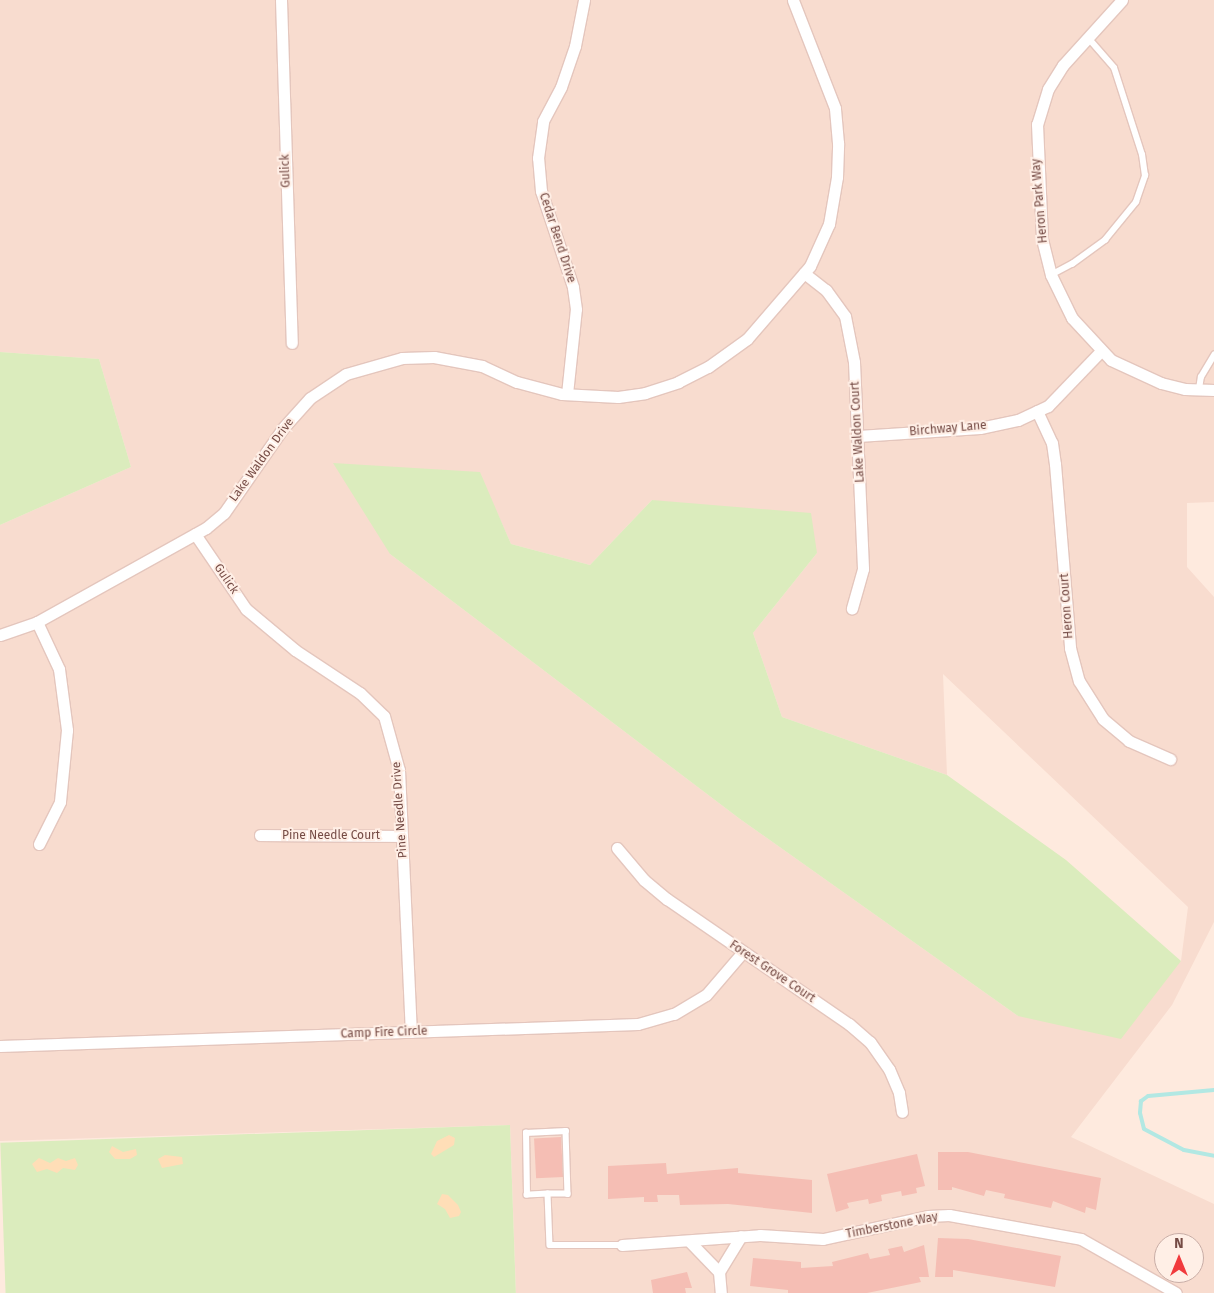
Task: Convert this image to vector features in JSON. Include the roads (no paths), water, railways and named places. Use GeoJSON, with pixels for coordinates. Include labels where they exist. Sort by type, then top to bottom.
{"type":"FeatureCollection","features":[{"type":"Feature","properties":{"kind":"street","name":"Gulick"},"geometry":{"type":"LineString","coordinates":[[281,0],[292,343]]}},
{"type":"Feature","properties":{"kind":"street","name":"Cedar Bend Drive"},"geometry":{"type":"LineString","coordinates":[[567,394],[576,309],[574,287],[541,191],[538,158],[543,121],[561,87],[575,46],[584,0]]}},
{"type":"Feature","properties":{"kind":"street","name":"Lake Waldon Drive"},"geometry":{"type":"LineString","coordinates":[[0,635],[37,622],[195,534],[224,513],[283,428],[310,398],[346,374],[402,358],[434,357],[482,366],[517,382],[567,394],[618,397],[645,393],[693,375],[747,338],[804,273],[829,224],[838,143],[835,108],[793,0]]}},
{"type":"Feature","properties":{"kind":"street","name":"Heron Park Way"},"geometry":{"type":"LineString","coordinates":[[1122,0],[1063,65],[1048,89],[1037,124],[1042,239],[1051,275],[1072,318],[1110,360],[1137,374],[1185,389],[1214,390]]}},
{"type":"Feature","properties":{"kind":"street","name":"Lake Waldon Court"},"geometry":{"type":"LineString","coordinates":[[804,273],[826,290],[845,316],[854,362],[863,569],[852,608]]}},
{"type":"Feature","properties":{"kind":"street","name":"Birchway Lane"},"geometry":{"type":"LineString","coordinates":[[858,436],[980,428],[1018,420],[1048,406],[1101,351]]}},
{"type":"Feature","properties":{"kind":"street","name":"Heron Court"},"geometry":{"type":"LineString","coordinates":[[1037,411],[1052,443],[1070,648],[1079,681],[1103,719],[1129,740],[1170,759]]}},
{"type":"Feature","properties":{"kind":"street","name":"Gulick"},"geometry":{"type":"LineString","coordinates":[[195,534],[246,609],[261,621]]}},
{"type":"Feature","properties":{"kind":"street","name":"Pine Needle Drive"},"geometry":{"type":"LineString","coordinates":[[261,621],[295,650],[360,693],[384,716],[399,770],[411,1032]]}},
{"type":"Feature","properties":{"kind":"street"},"geometry":{"type":"LineString","coordinates":[[37,622],[59,669],[67,730],[60,802],[39,844]]}},
{"type":"Feature","properties":{"kind":"street","name":"Pine Needle Court"},"geometry":{"type":"LineString","coordinates":[[260,835],[402,836]]}},
{"type":"Feature","properties":{"kind":"street","name":"Forest Grove Court"},"geometry":{"type":"LineString","coordinates":[[617,848],[644,880],[742,953],[849,1024],[870,1042],[889,1069],[899,1093],[902,1112]]}},
{"type":"Feature","properties":{"kind":"street","name":"Camp Fire Circle"},"geometry":{"type":"LineString","coordinates":[[0,1046],[638,1024],[674,1014],[706,995],[742,953]]}},
{"type":"Feature","properties":{"kind":"street","name":"Timberstone Way"},"geometry":{"type":"LineString","coordinates":[[622,1245],[741,1236],[823,1239],[928,1216],[949,1215],[1080,1239],[1176,1293]]}},
{"type":"Feature","properties":{"kind":"street"},"geometry":{"type":"LineString","coordinates":[[720,1293],[719,1272],[741,1236]]}},
{"type":"Feature","properties":{"kind":"street"},"geometry":{"type":"LineString","coordinates":[[690,1241],[719,1272]]}},
{"type":"Feature","properties":{"kind":"lane"},"geometry":{"type":"LineString","coordinates":[[1051,275],[1072,264],[1105,240],[1136,202],[1146,176],[1142,155],[1114,68],[1088,38]]}},
{"type":"Feature","properties":{"kind":"lane"},"geometry":{"type":"LineString","coordinates":[[1199,389],[1200,377],[1214,355]]}},
{"type":"Feature","properties":{"kind":"lane"},"geometry":{"type":"LineString","coordinates":[[566,1131],[568,1194],[548,1194],[527,1195],[526,1133],[566,1131]]}},
{"type":"Feature","properties":{"kind":"lane"},"geometry":{"type":"LineString","coordinates":[[548,1194],[550,1246],[622,1245]]}},
{"type":"Feature","properties":{"kind":"waterway"},"geometry":{"type":"LineString","coordinates":[[1214,1090],[1148,1096],[1141,1101],[1140,1113],[1144,1129],[1184,1150],[1214,1156]]}}]}
